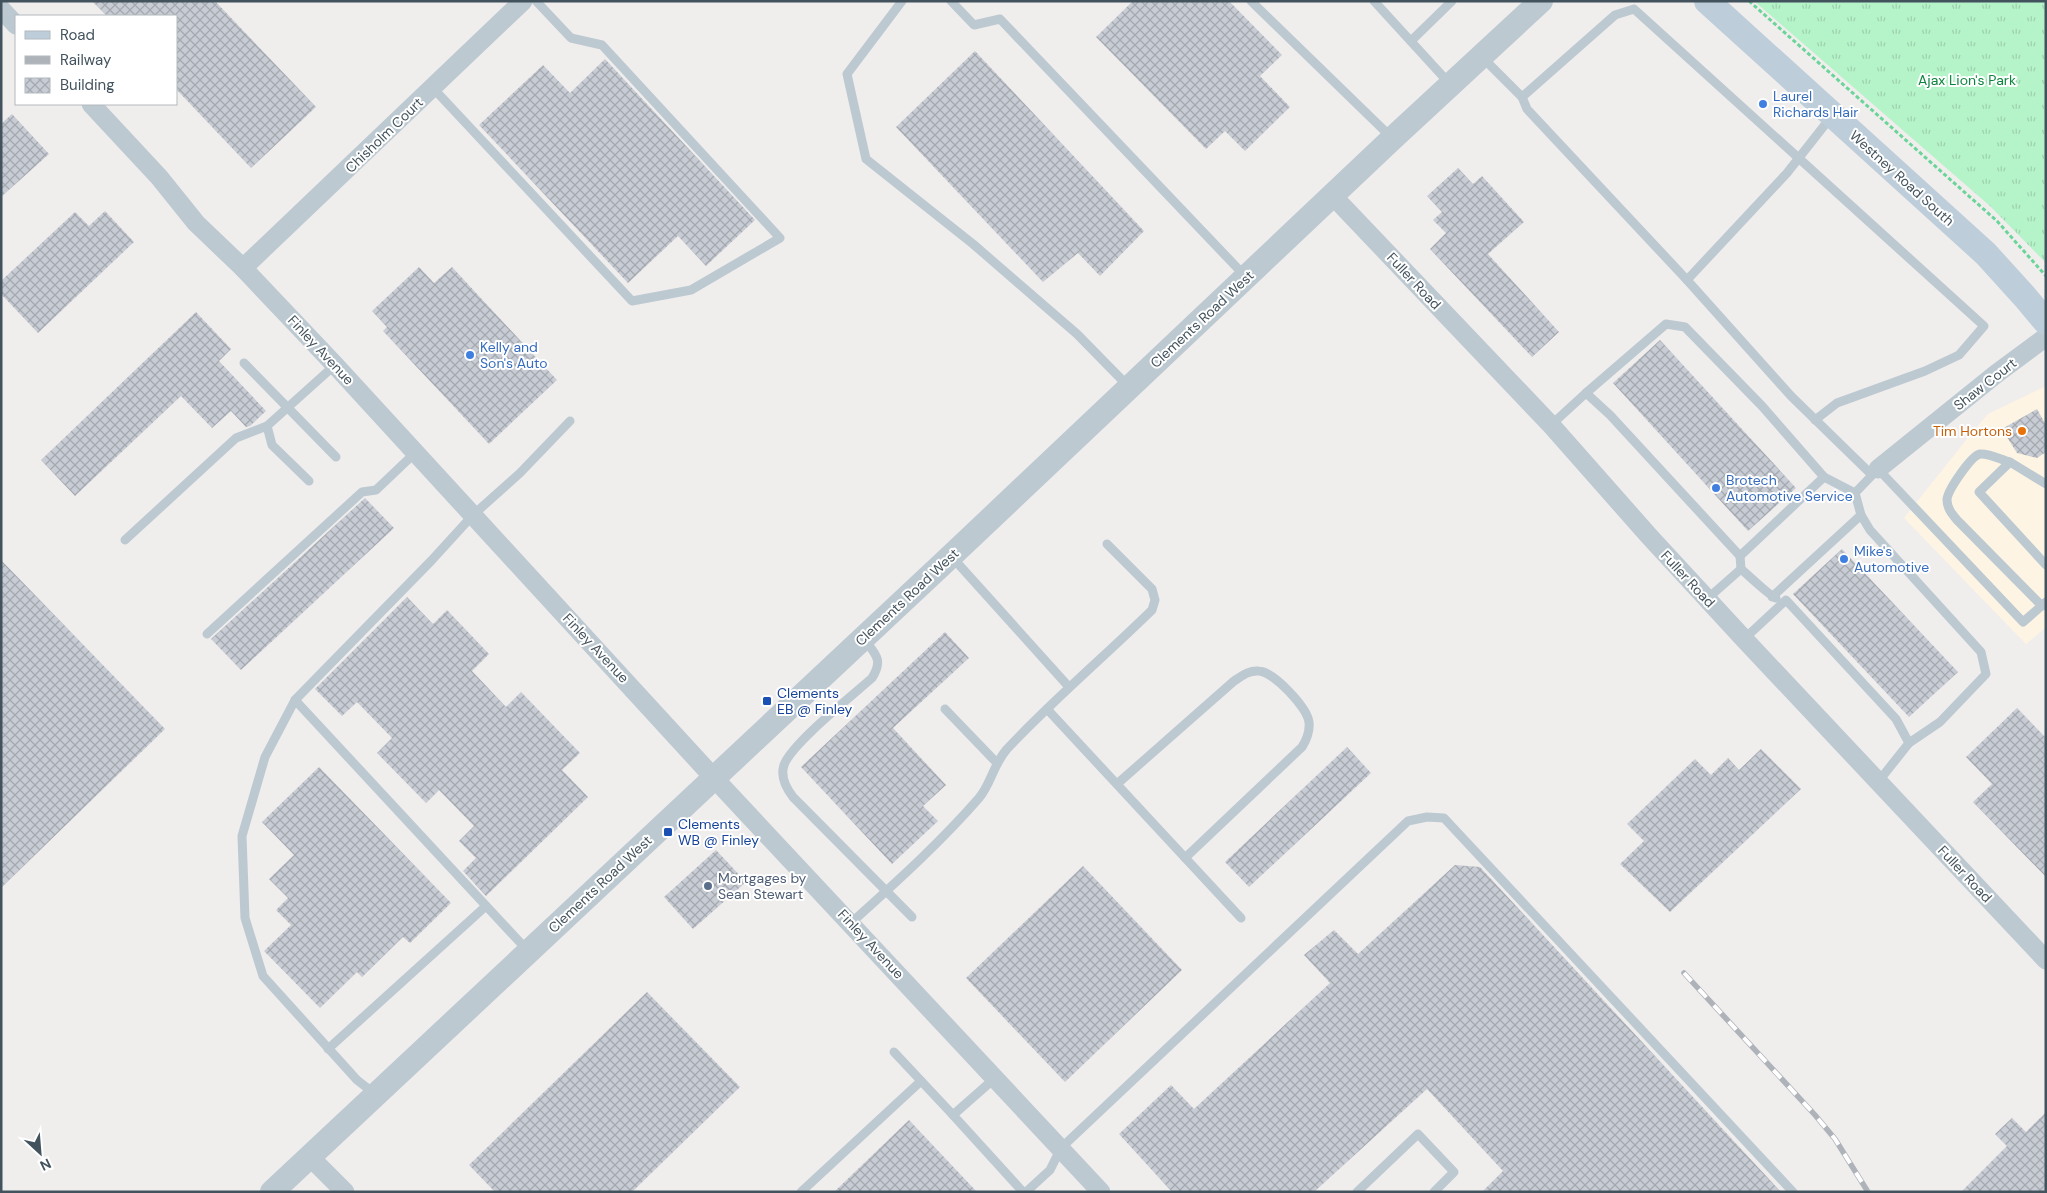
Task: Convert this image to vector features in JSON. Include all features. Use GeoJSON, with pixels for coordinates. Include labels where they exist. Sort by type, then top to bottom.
{"type":"FeatureCollection","features":[{"type":"Feature","properties":{"kind":"main road","name":"Westney Road South"},"geometry":{"type":"LineString","coordinates":[[1707,1],[1986,254],[2026,297],[2046,322]]}},
{"type":"Feature","properties":{"kind":"street","name":"Chisholm Court"},"geometry":{"type":"LineString","coordinates":[[243,268],[434,88],[523,1]]}},
{"type":"Feature","properties":{"kind":"street","name":"Clements Road West"},"geometry":{"type":"LineString","coordinates":[[272,1192],[1541,1]]}},
{"type":"Feature","properties":{"kind":"street"},"geometry":{"type":"LineString","coordinates":[[1,9],[15,24]]}},
{"type":"Feature","properties":{"kind":"street","name":"Finley Avenue"},"geometry":{"type":"LineString","coordinates":[[92,105],[160,177],[196,223],[243,268],[335,365],[714,778],[852,923],[1101,1192]]}},
{"type":"Feature","properties":{"kind":"street","name":"Fuller Road"},"geometry":{"type":"LineString","coordinates":[[1333,196],[1551,426],[1744,639],[2046,960]]}},
{"type":"Feature","properties":{"kind":"street","name":"Shaw Court"},"geometry":{"type":"LineString","coordinates":[[1875,472],[1996,374],[2046,337]]}},
{"type":"Feature","properties":{"kind":"street"},"geometry":{"type":"LineString","coordinates":[[310,1157],[345,1192]]}},
{"type":"Feature","properties":{"kind":"lane"},"geometry":{"type":"LineString","coordinates":[[434,88],[632,301],[691,290],[780,238],[602,45],[571,38],[536,1]]}},
{"type":"Feature","properties":{"kind":"lane"},"geometry":{"type":"LineString","coordinates":[[902,1],[847,74],[866,159],[973,244],[1076,334],[1129,387]]}},
{"type":"Feature","properties":{"kind":"lane"},"geometry":{"type":"LineString","coordinates":[[951,1],[974,26],[1000,19],[1247,278]]}},
{"type":"Feature","properties":{"kind":"lane"},"geometry":{"type":"LineString","coordinates":[[1251,1],[1393,138]]}},
{"type":"Feature","properties":{"kind":"lane"},"geometry":{"type":"LineString","coordinates":[[1374,1],[1451,85]]}},
{"type":"Feature","properties":{"kind":"lane"},"geometry":{"type":"LineString","coordinates":[[1411,41],[1452,1]]}},
{"type":"Feature","properties":{"kind":"lane"},"geometry":{"type":"LineString","coordinates":[[1522,98],[1615,15],[1634,9],[1984,326],[1959,356],[1925,371],[1837,403],[1815,420]]}},
{"type":"Feature","properties":{"kind":"lane"},"geometry":{"type":"LineString","coordinates":[[1482,57],[1522,98],[1526,109],[1687,280],[1791,396],[1815,420],[1875,472],[2023,622],[2044,604],[1957,520],[1947,505],[1946,497],[1972,459],[1983,454],[2010,462],[2046,484]]}},
{"type":"Feature","properties":{"kind":"lane"},"geometry":{"type":"LineString","coordinates":[[1687,280],[1787,173],[1832,115]]}},
{"type":"Feature","properties":{"kind":"lane"},"geometry":{"type":"LineString","coordinates":[[1551,426],[1666,324],[1685,327],[1762,406],[1824,477],[1854,493],[1861,515],[1870,530],[1981,652],[1986,674],[1940,722],[1908,743],[1878,782]]}},
{"type":"Feature","properties":{"kind":"lane"},"geometry":{"type":"LineString","coordinates":[[244,363],[336,458]]}},
{"type":"Feature","properties":{"kind":"lane"},"geometry":{"type":"LineString","coordinates":[[125,540],[236,438],[267,426],[335,365]]}},
{"type":"Feature","properties":{"kind":"lane"},"geometry":{"type":"LineString","coordinates":[[1586,393],[1610,415],[1740,556],[1740,568],[1707,599]]}},
{"type":"Feature","properties":{"kind":"lane"},"geometry":{"type":"LineString","coordinates":[[375,1094],[357,1080],[263,976],[245,918],[242,836],[265,757],[295,700],[431,561],[473,515],[520,473],[570,421]]}},
{"type":"Feature","properties":{"kind":"lane"},"geometry":{"type":"LineString","coordinates":[[267,426],[272,445],[309,482]]}},
{"type":"Feature","properties":{"kind":"lane"},"geometry":{"type":"LineString","coordinates":[[207,634],[362,492],[376,490],[416,452]]}},
{"type":"Feature","properties":{"kind":"lane"},"geometry":{"type":"LineString","coordinates":[[2010,462],[1979,492],[2046,565]]}},
{"type":"Feature","properties":{"kind":"lane"},"geometry":{"type":"LineString","coordinates":[[1854,493],[1875,472]]}},
{"type":"Feature","properties":{"kind":"lane"},"geometry":{"type":"LineString","coordinates":[[1740,556],[1824,477]]}},
{"type":"Feature","properties":{"kind":"lane"},"geometry":{"type":"LineString","coordinates":[[1772,597],[1861,515]]}},
{"type":"Feature","properties":{"kind":"lane"},"geometry":{"type":"LineString","coordinates":[[852,923],[963,816],[982,794],[996,762],[1069,687],[1152,610],[1155,600],[1152,589],[1107,544]]}},
{"type":"Feature","properties":{"kind":"lane"},"geometry":{"type":"LineString","coordinates":[[951,556],[972,577],[1069,687]]}},
{"type":"Feature","properties":{"kind":"lane"},"geometry":{"type":"LineString","coordinates":[[1740,568],[1758,582],[1772,597],[1786,600],[1896,719],[1908,743]]}},
{"type":"Feature","properties":{"kind":"lane"},"geometry":{"type":"LineString","coordinates":[[1744,639],[1786,600]]}},
{"type":"Feature","properties":{"kind":"lane"},"geometry":{"type":"LineString","coordinates":[[863,638],[876,654],[879,664],[877,670],[872,678],[804,738],[789,755],[784,765],[783,776],[786,787],[793,797],[912,917]]}},
{"type":"Feature","properties":{"kind":"lane"},"geometry":{"type":"LineString","coordinates":[[1117,784],[1234,681],[1246,673],[1258,671],[1269,674],[1280,683],[1303,709],[1309,720],[1308,735],[1302,747],[1185,858]]}},
{"type":"Feature","properties":{"kind":"lane"},"geometry":{"type":"LineString","coordinates":[[295,700],[528,952]]}},
{"type":"Feature","properties":{"kind":"lane"},"geometry":{"type":"LineString","coordinates":[[945,709],[996,762]]}},
{"type":"Feature","properties":{"kind":"lane"},"geometry":{"type":"LineString","coordinates":[[1047,709],[1240,918]]}},
{"type":"Feature","properties":{"kind":"lane"},"geometry":{"type":"LineString","coordinates":[[894,1052],[1024,1192],[1050,1170],[1061,1148],[1408,822],[1427,817],[1444,818],[1793,1192]]}},
{"type":"Feature","properties":{"kind":"lane"},"geometry":{"type":"LineString","coordinates":[[328,1049],[486,906]]}},
{"type":"Feature","properties":{"kind":"lane"},"geometry":{"type":"LineString","coordinates":[[953,1116],[995,1077]]}},
{"type":"Feature","properties":{"kind":"lane"},"geometry":{"type":"LineString","coordinates":[[801,1192],[921,1081]]}},
{"type":"Feature","properties":{"kind":"lane"},"geometry":{"type":"LineString","coordinates":[[1357,1192],[1418,1134],[1454,1172],[1434,1192]]}},
{"type":"Feature","properties":{"kind":"path"},"geometry":{"type":"LineString","coordinates":[[1749,1],[1997,221],[2046,276]]}},
{"type":"Feature","properties":{"kind":"shaded area"},"geometry":{"type":"Polygon","coordinates":[[[2046,386],[2046,627],[2026,644],[1904,518],[1988,414],[2046,386]]]}},
{"type":"Feature","properties":{"kind":"green space","name":"Ajax Lion's Park"},"geometry":{"type":"Polygon","coordinates":[[[1754,1],[2046,1],[2046,263],[1990,206],[1754,1]]]}},
{"type":"Feature","properties":{"kind":"building"},"geometry":{"type":"Polygon","coordinates":[[[92,1],[215,1],[316,107],[251,168],[178,91],[178,15],[106,15],[92,1]]]}},
{"type":"Feature","properties":{"kind":"building"},"geometry":{"type":"Polygon","coordinates":[[[1133,1],[1229,1],[1282,55],[1260,76],[1290,107],[1245,151],[1225,131],[1206,149],[1096,37],[1133,1]]]}},
{"type":"Feature","properties":{"kind":"building"},"geometry":{"type":"Polygon","coordinates":[[[975,51],[1144,231],[1100,276],[1078,253],[1043,282],[896,127],[975,51]]]}},
{"type":"Feature","properties":{"kind":"building"},"geometry":{"type":"Polygon","coordinates":[[[605,59],[755,220],[706,266],[678,236],[628,283],[479,125],[543,65],[570,93],[605,59]]]}},
{"type":"Feature","properties":{"kind":"building"},"geometry":{"type":"Polygon","coordinates":[[[12,114],[49,154],[1,197],[1,124],[12,114]]]}},
{"type":"Feature","properties":{"kind":"building"},"geometry":{"type":"Polygon","coordinates":[[[1458,168],[1473,184],[1482,176],[1524,222],[1488,254],[1559,332],[1532,357],[1430,249],[1446,233],[1433,220],[1442,212],[1427,196],[1458,168]]]}},
{"type":"Feature","properties":{"kind":"building"},"geometry":{"type":"Polygon","coordinates":[[[105,211],[134,242],[38,333],[1,294],[1,281],[75,212],[89,226],[105,211]]]}},
{"type":"Feature","properties":{"kind":"building","name":"Kelly and Son's Auto"},"geometry":{"type":"Polygon","coordinates":[[[419,267],[434,283],[452,267],[557,380],[489,444],[383,331],[387,327],[372,311],[419,267]]]}},
{"type":"Feature","properties":{"kind":"building"},"geometry":{"type":"Polygon","coordinates":[[[196,312],[231,349],[219,361],[266,411],[250,426],[246,427],[231,411],[212,428],[181,396],[75,496],[41,460],[196,312]]]}},
{"type":"Feature","properties":{"kind":"building"},"geometry":{"type":"Polygon","coordinates":[[[1660,340],[1796,488],[1748,531],[1613,383],[1660,340]]]}},
{"type":"Feature","properties":{"kind":"building","name":"Tim Hortons"},"geometry":{"type":"Polygon","coordinates":[[[2037,409],[2046,425],[2046,452],[2037,458],[2017,453],[2002,429],[2037,409]]]}},
{"type":"Feature","properties":{"kind":"building"},"geometry":{"type":"Polygon","coordinates":[[[365,498],[394,528],[241,670],[211,639],[365,498]]]}},
{"type":"Feature","properties":{"kind":"building"},"geometry":{"type":"Polygon","coordinates":[[[1842,549],[1958,672],[1909,717],[1793,594],[1842,549]]]}},
{"type":"Feature","properties":{"kind":"building"},"geometry":{"type":"Polygon","coordinates":[[[1,560],[165,729],[1,888],[1,560]]]}},
{"type":"Feature","properties":{"kind":"building"},"geometry":{"type":"Polygon","coordinates":[[[407,597],[433,624],[447,610],[489,654],[472,671],[506,707],[521,692],[580,753],[562,770],[588,797],[486,896],[463,871],[476,858],[459,841],[474,826],[439,790],[426,803],[377,753],[392,738],[357,702],[342,716],[315,689],[407,597]]]}},
{"type":"Feature","properties":{"kind":"building"},"geometry":{"type":"Polygon","coordinates":[[[945,632],[969,658],[893,728],[946,785],[923,806],[938,821],[892,864],[801,767],[945,632]]]}},
{"type":"Feature","properties":{"kind":"building"},"geometry":{"type":"Polygon","coordinates":[[[2017,708],[2046,738],[2046,877],[1973,802],[1992,784],[1966,757],[2017,708]]]}},
{"type":"Feature","properties":{"kind":"building"},"geometry":{"type":"Polygon","coordinates":[[[1347,747],[1371,773],[1249,887],[1225,862],[1347,747]]]}},
{"type":"Feature","properties":{"kind":"building"},"geometry":{"type":"Polygon","coordinates":[[[1761,749],[1801,789],[1670,912],[1620,864],[1644,841],[1627,824],[1695,759],[1711,775],[1728,758],[1739,770],[1761,749]]]}},
{"type":"Feature","properties":{"kind":"building"},"geometry":{"type":"Polygon","coordinates":[[[319,767],[451,903],[410,943],[403,937],[362,977],[357,972],[320,1008],[264,951],[291,925],[276,910],[288,898],[269,879],[294,855],[262,822],[319,767]]]}},
{"type":"Feature","properties":{"kind":"building"},"geometry":{"type":"Polygon","coordinates":[[[716,850],[746,882],[693,929],[664,897],[716,850]]]}},
{"type":"Feature","properties":{"kind":"building"},"geometry":{"type":"Polygon","coordinates":[[[1455,865],[1480,867],[1781,1192],[1482,1192],[1503,1171],[1427,1089],[1314,1192],[1172,1192],[1119,1134],[1171,1085],[1194,1109],[1330,983],[1304,955],[1334,930],[1358,954],[1455,865]]]}},
{"type":"Feature","properties":{"kind":"building"},"geometry":{"type":"Polygon","coordinates":[[[1083,866],[1182,970],[1065,1082],[966,978],[1083,866]]]}},
{"type":"Feature","properties":{"kind":"building"},"geometry":{"type":"Polygon","coordinates":[[[647,992],[740,1087],[632,1192],[495,1192],[469,1165],[647,992]]]}},
{"type":"Feature","properties":{"kind":"building"},"geometry":{"type":"Polygon","coordinates":[[[2046,1112],[2046,1192],[1961,1192],[2007,1146],[1995,1134],[2012,1118],[2026,1132],[2046,1112]]]}},
{"type":"Feature","properties":{"kind":"building"},"geometry":{"type":"Polygon","coordinates":[[[909,1120],[977,1192],[834,1192],[909,1120]]]}},
{"type":"Feature","properties":{"kind":"railway"},"geometry":{"type":"LineString","coordinates":[[1684,973],[1815,1115],[1835,1139],[1868,1192]]}},
{"type":"Feature","properties":{"kind":"place","name":"Laurel Richards Hair"},"geometry":{"type":"Point","coordinates":[1763,104]}},
{"type":"Feature","properties":{"kind":"place","name":"Kelly and Son's Auto"},"geometry":{"type":"Point","coordinates":[470,355]}},
{"type":"Feature","properties":{"kind":"place","name":"Tim Hortons"},"geometry":{"type":"Point","coordinates":[2022,431]}},
{"type":"Feature","properties":{"kind":"place","name":"Brotech Automotive Service"},"geometry":{"type":"Point","coordinates":[1716,488]}},
{"type":"Feature","properties":{"kind":"place","name":"Mike's Automotive"},"geometry":{"type":"Point","coordinates":[1844,559]}},
{"type":"Feature","properties":{"kind":"place","name":"Clements EB @ Finley"},"geometry":{"type":"Point","coordinates":[767,701]}},
{"type":"Feature","properties":{"kind":"place","name":"Clements WB @ Finley"},"geometry":{"type":"Point","coordinates":[668,832]}},
{"type":"Feature","properties":{"kind":"place","name":"Mortgages by Sean Stewart"},"geometry":{"type":"Point","coordinates":[708,886]}}]}
